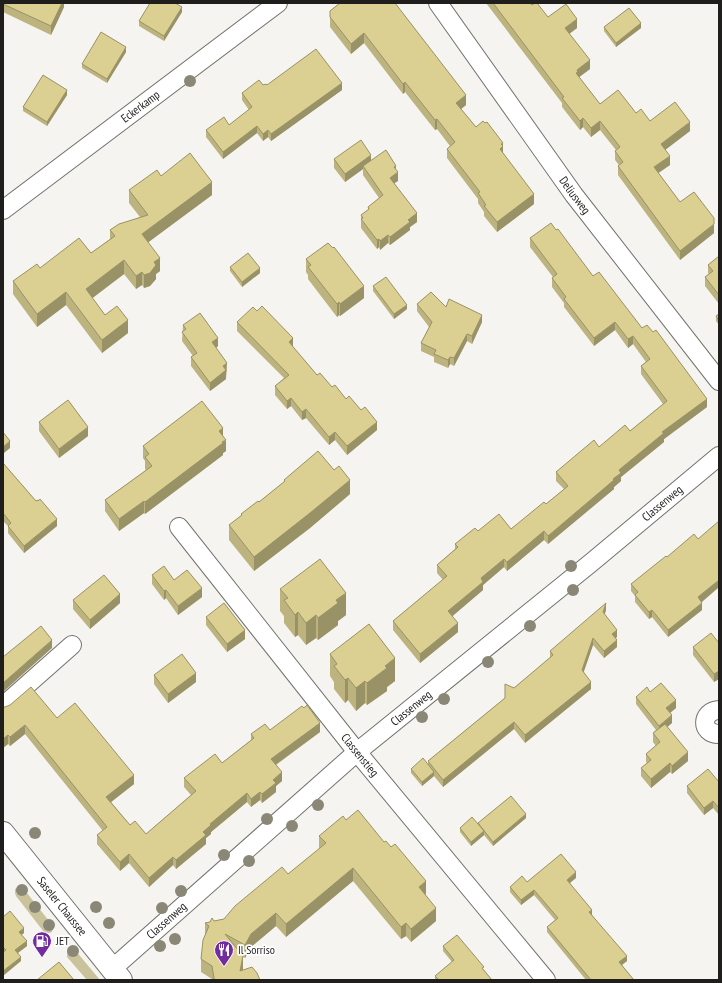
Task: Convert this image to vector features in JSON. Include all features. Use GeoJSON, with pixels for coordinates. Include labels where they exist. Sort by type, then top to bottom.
{"type":"FeatureCollection","features":[{"type":"Feature","properties":{"kind":"main road","name":"Saseler Chaussee"},"geometry":{"type":"LineString","coordinates":[[3,833],[116,974]]}},
{"type":"Feature","properties":{"kind":"street","name":"Eckerkamp"},"geometry":{"type":"LineString","coordinates":[[3,210],[278,3]]}},
{"type":"Feature","properties":{"kind":"street","name":"Deliusweg"},"geometry":{"type":"LineString","coordinates":[[438,3],[574,194],[719,381]]}},
{"type":"Feature","properties":{"kind":"street","name":"Classenweg"},"geometry":{"type":"LineString","coordinates":[[116,974],[357,752],[592,562],[719,456]]}},
{"type":"Feature","properties":{"kind":"street","name":"Classenstieg"},"geometry":{"type":"LineString","coordinates":[[179,527],[357,752],[546,980]]}},
{"type":"Feature","properties":{"kind":"street"},"geometry":{"type":"LineString","coordinates":[[3,706],[72,645]]}},
{"type":"Feature","properties":{"kind":"street"},"geometry":{"type":"LineString","coordinates":[[719,710],[708,714],[705,721],[709,732],[712,734],[719,734]]}},
{"type":"Feature","properties":{"kind":"shaded area"},"geometry":{"type":"Polygon","coordinates":[[[20,887],[23,888],[53,926],[52,932],[44,932],[16,896],[15,889],[20,887]]]}},
{"type":"Feature","properties":{"kind":"shaded area"},"geometry":{"type":"Polygon","coordinates":[[[70,949],[75,950],[100,980],[87,980],[67,957],[67,952],[70,949]]]}},
{"type":"Feature","properties":{"kind":"building"},"geometry":{"type":"Polygon","coordinates":[[[3,3],[62,3],[51,26],[3,3]]]}},
{"type":"Feature","properties":{"kind":"building"},"geometry":{"type":"Polygon","coordinates":[[[150,3],[175,3],[182,7],[164,36],[139,21],[150,3]]]}},
{"type":"Feature","properties":{"kind":"building"},"geometry":{"type":"Polygon","coordinates":[[[340,3],[395,3],[466,95],[456,103],[476,127],[483,121],[485,123],[487,122],[503,143],[501,144],[503,146],[500,149],[534,194],[497,222],[484,206],[486,205],[478,193],[480,192],[447,149],[455,142],[437,119],[435,120],[405,82],[403,84],[364,33],[351,44],[330,17],[330,11],[340,3]]]}},
{"type":"Feature","properties":{"kind":"building"},"geometry":{"type":"Polygon","coordinates":[[[493,3],[530,3],[532,5],[537,3],[548,17],[566,4],[577,19],[565,28],[590,60],[577,70],[578,72],[576,73],[600,104],[618,90],[636,113],[641,109],[650,121],[675,102],[690,122],[661,144],[670,156],[654,167],[680,202],[694,192],[714,218],[714,224],[680,251],[618,166],[623,162],[615,151],[620,147],[600,121],[591,128],[583,118],[580,121],[562,98],[564,97],[493,3]]]}},
{"type":"Feature","properties":{"kind":"building"},"geometry":{"type":"Polygon","coordinates":[[[629,8],[641,23],[616,43],[604,27],[629,8]]]}},
{"type":"Feature","properties":{"kind":"building"},"geometry":{"type":"Polygon","coordinates":[[[101,32],[126,47],[107,79],[82,64],[101,32]]]}},
{"type":"Feature","properties":{"kind":"building"},"geometry":{"type":"Polygon","coordinates":[[[316,49],[342,83],[271,134],[268,130],[263,134],[257,126],[223,152],[206,130],[224,117],[229,125],[252,107],[242,93],[259,80],[263,85],[267,85],[316,49]]]}},
{"type":"Feature","properties":{"kind":"building"},"geometry":{"type":"Polygon","coordinates":[[[43,75],[67,90],[47,122],[23,107],[43,75]]]}},
{"type":"Feature","properties":{"kind":"building"},"geometry":{"type":"Polygon","coordinates":[[[361,140],[371,155],[345,174],[334,159],[361,140]]]}},
{"type":"Feature","properties":{"kind":"building"},"geometry":{"type":"Polygon","coordinates":[[[386,150],[398,172],[390,178],[417,213],[408,220],[410,222],[390,237],[388,235],[380,241],[379,239],[377,240],[361,219],[363,218],[361,215],[369,209],[368,207],[383,195],[363,166],[386,150]]]}},
{"type":"Feature","properties":{"kind":"building"},"geometry":{"type":"Polygon","coordinates":[[[190,153],[212,182],[142,234],[160,258],[154,262],[156,265],[150,273],[144,275],[142,272],[136,276],[124,260],[86,289],[105,315],[117,306],[128,320],[102,340],[66,292],[37,314],[13,281],[37,264],[40,268],[79,238],[91,253],[115,236],[110,230],[119,224],[148,215],[129,190],[157,170],[161,176],[190,153]]]}},
{"type":"Feature","properties":{"kind":"building"},"geometry":{"type":"Polygon","coordinates":[[[551,223],[556,230],[558,229],[593,276],[599,272],[642,328],[647,325],[653,332],[656,330],[707,399],[662,432],[664,433],[619,470],[621,473],[613,479],[614,480],[548,536],[544,531],[507,562],[504,559],[481,578],[483,582],[448,611],[458,623],[420,654],[393,621],[447,576],[437,565],[458,547],[455,544],[475,528],[478,531],[499,514],[511,529],[544,502],[546,504],[568,486],[556,472],[594,440],[599,447],[625,425],[630,431],[667,401],[641,366],[650,359],[633,336],[628,339],[615,322],[594,338],[564,299],[566,297],[552,278],[557,274],[530,238],[551,223]]]}},
{"type":"Feature","properties":{"kind":"building"},"geometry":{"type":"Polygon","coordinates":[[[328,243],[333,248],[334,247],[364,286],[340,304],[339,302],[337,304],[308,267],[311,265],[306,259],[328,243]]]}},
{"type":"Feature","properties":{"kind":"building"},"geometry":{"type":"Polygon","coordinates":[[[248,253],[260,268],[242,282],[230,267],[248,253]]]}},
{"type":"Feature","properties":{"kind":"building"},"geometry":{"type":"Polygon","coordinates":[[[719,256],[719,295],[705,277],[713,271],[708,265],[719,256]]]}},
{"type":"Feature","properties":{"kind":"building"},"geometry":{"type":"Polygon","coordinates":[[[386,277],[407,305],[394,314],[373,286],[386,277]]]}},
{"type":"Feature","properties":{"kind":"building"},"geometry":{"type":"Polygon","coordinates":[[[431,292],[446,307],[449,299],[482,315],[472,336],[467,334],[454,358],[450,357],[448,360],[434,354],[436,350],[421,343],[432,322],[417,304],[431,292]]]}},
{"type":"Feature","properties":{"kind":"building"},"geometry":{"type":"Polygon","coordinates":[[[262,306],[293,338],[289,342],[317,375],[320,373],[332,387],[335,385],[346,399],[349,396],[361,410],[365,407],[377,422],[347,446],[335,432],[329,437],[306,409],[302,412],[291,398],[287,401],[275,386],[289,375],[237,322],[253,307],[257,311],[262,306]]]}},
{"type":"Feature","properties":{"kind":"building"},"geometry":{"type":"Polygon","coordinates":[[[200,313],[218,338],[212,342],[227,363],[223,366],[226,370],[210,383],[191,357],[197,353],[182,332],[186,329],[183,325],[200,313]]]}},
{"type":"Feature","properties":{"kind":"building"},"geometry":{"type":"Polygon","coordinates":[[[719,314],[719,321],[716,316],[719,314]]]}},
{"type":"Feature","properties":{"kind":"building"},"geometry":{"type":"Polygon","coordinates":[[[68,400],[88,427],[59,449],[39,422],[68,400]]]}},
{"type":"Feature","properties":{"kind":"building"},"geometry":{"type":"Polygon","coordinates":[[[202,401],[223,428],[219,431],[226,440],[145,502],[144,501],[119,519],[105,500],[152,466],[145,457],[149,454],[143,446],[202,401]]]}},
{"type":"Feature","properties":{"kind":"building"},"geometry":{"type":"Polygon","coordinates":[[[3,432],[10,441],[3,447],[3,432]]]}},
{"type":"Feature","properties":{"kind":"building"},"geometry":{"type":"Polygon","coordinates":[[[318,451],[334,470],[339,466],[350,480],[254,557],[229,525],[242,515],[241,514],[258,501],[259,502],[285,481],[284,480],[318,451]]]}},
{"type":"Feature","properties":{"kind":"building"},"geometry":{"type":"Polygon","coordinates":[[[3,463],[36,501],[40,499],[57,519],[24,546],[8,526],[11,523],[3,513],[3,463]]]}},
{"type":"Feature","properties":{"kind":"building"},"geometry":{"type":"Polygon","coordinates":[[[719,521],[719,580],[698,597],[702,603],[668,630],[652,610],[649,612],[635,595],[638,592],[631,584],[666,556],[667,557],[694,534],[698,539],[719,521]]]}},
{"type":"Feature","properties":{"kind":"building"},"geometry":{"type":"Polygon","coordinates":[[[320,559],[346,593],[336,600],[338,603],[318,618],[316,615],[306,623],[298,612],[295,615],[284,600],[288,598],[280,589],[320,559]]]}},
{"type":"Feature","properties":{"kind":"building"},"geometry":{"type":"Polygon","coordinates":[[[164,566],[174,580],[187,570],[202,588],[178,606],[152,575],[164,566]]]}},
{"type":"Feature","properties":{"kind":"building"},"geometry":{"type":"Polygon","coordinates":[[[104,575],[120,594],[90,620],[73,600],[104,575]]]}},
{"type":"Feature","properties":{"kind":"building"},"geometry":{"type":"Polygon","coordinates":[[[224,603],[245,630],[227,644],[206,617],[224,603]]]}},
{"type":"Feature","properties":{"kind":"building"},"geometry":{"type":"Polygon","coordinates":[[[606,603],[603,612],[617,630],[612,634],[617,640],[604,651],[593,638],[582,670],[591,682],[525,735],[514,722],[443,780],[428,761],[505,698],[505,684],[514,688],[553,655],[550,651],[606,603]]]}},
{"type":"Feature","properties":{"kind":"building"},"geometry":{"type":"Polygon","coordinates":[[[369,624],[395,658],[385,666],[387,668],[367,683],[365,681],[356,688],[348,678],[345,680],[334,666],[337,664],[330,654],[369,624]]]}},
{"type":"Feature","properties":{"kind":"building"},"geometry":{"type":"Polygon","coordinates":[[[41,626],[52,640],[3,683],[3,657],[41,626]]]}},
{"type":"Feature","properties":{"kind":"building"},"geometry":{"type":"Polygon","coordinates":[[[711,633],[719,643],[719,671],[714,674],[693,647],[711,633]]]}},
{"type":"Feature","properties":{"kind":"building"},"geometry":{"type":"Polygon","coordinates":[[[182,654],[196,673],[168,694],[154,675],[182,654]]]}},
{"type":"Feature","properties":{"kind":"building"},"geometry":{"type":"Polygon","coordinates":[[[661,683],[676,700],[666,708],[672,715],[659,726],[636,697],[647,687],[650,692],[661,683]]]}},
{"type":"Feature","properties":{"kind":"building"},"geometry":{"type":"Polygon","coordinates":[[[31,687],[57,718],[75,703],[134,775],[106,797],[130,825],[135,821],[146,834],[196,791],[184,778],[215,754],[222,763],[254,738],[251,734],[265,724],[270,730],[302,706],[304,708],[307,705],[320,723],[271,759],[282,772],[273,780],[276,783],[262,794],[260,792],[251,799],[247,793],[210,824],[211,825],[203,832],[206,835],[176,860],[173,857],[149,878],[129,854],[120,862],[97,835],[107,827],[25,725],[10,737],[8,735],[3,739],[3,707],[10,705],[31,687]]]}},
{"type":"Feature","properties":{"kind":"building"},"geometry":{"type":"Polygon","coordinates":[[[665,724],[688,752],[672,766],[670,763],[651,779],[641,768],[651,760],[646,754],[660,742],[653,733],[665,724]]]}},
{"type":"Feature","properties":{"kind":"building"},"geometry":{"type":"Polygon","coordinates":[[[423,758],[434,772],[422,782],[411,769],[423,758]]]}},
{"type":"Feature","properties":{"kind":"building"},"geometry":{"type":"Polygon","coordinates":[[[708,769],[719,782],[719,808],[713,801],[704,808],[687,786],[708,769]]]}},
{"type":"Feature","properties":{"kind":"building"},"geometry":{"type":"Polygon","coordinates":[[[511,796],[526,814],[493,842],[478,823],[511,796]]]}},
{"type":"Feature","properties":{"kind":"building"},"geometry":{"type":"Polygon","coordinates":[[[358,810],[384,842],[386,841],[391,847],[395,844],[426,881],[419,887],[436,908],[411,929],[406,923],[401,927],[353,868],[286,924],[276,913],[251,934],[245,945],[225,934],[243,956],[240,971],[252,967],[260,980],[215,980],[212,966],[201,959],[203,940],[209,926],[205,923],[210,922],[212,918],[214,921],[224,919],[235,906],[282,867],[288,874],[326,843],[319,836],[343,816],[346,820],[358,810]]]}},
{"type":"Feature","properties":{"kind":"building"},"geometry":{"type":"Polygon","coordinates":[[[472,817],[484,831],[471,842],[460,828],[472,817]]]}},
{"type":"Feature","properties":{"kind":"building"},"geometry":{"type":"Polygon","coordinates":[[[561,854],[576,872],[567,880],[592,910],[589,912],[627,956],[619,962],[634,980],[591,980],[547,927],[558,918],[534,890],[521,900],[510,887],[522,876],[527,882],[561,854]]]}},
{"type":"Feature","properties":{"kind":"building"},"geometry":{"type":"Polygon","coordinates":[[[10,911],[24,928],[19,932],[27,941],[15,950],[21,957],[3,971],[3,952],[6,950],[3,947],[3,917],[10,911]]]}},
{"type":"Feature","properties":{"kind":"building"},"geometry":{"type":"Polygon","coordinates":[[[457,935],[484,967],[482,968],[492,980],[439,980],[435,976],[454,960],[443,946],[457,935]]]}},
{"type":"Feature","properties":{"kind":"building"},"geometry":{"type":"Polygon","coordinates":[[[59,962],[74,980],[37,980],[59,962]]]}},
{"type":"Feature","properties":{"kind":"place","name":"JET"},"geometry":{"type":"Point","coordinates":[42,958]}},
{"type":"Feature","properties":{"kind":"place","name":"Il Sorriso"},"geometry":{"type":"Point","coordinates":[224,967]}}]}
